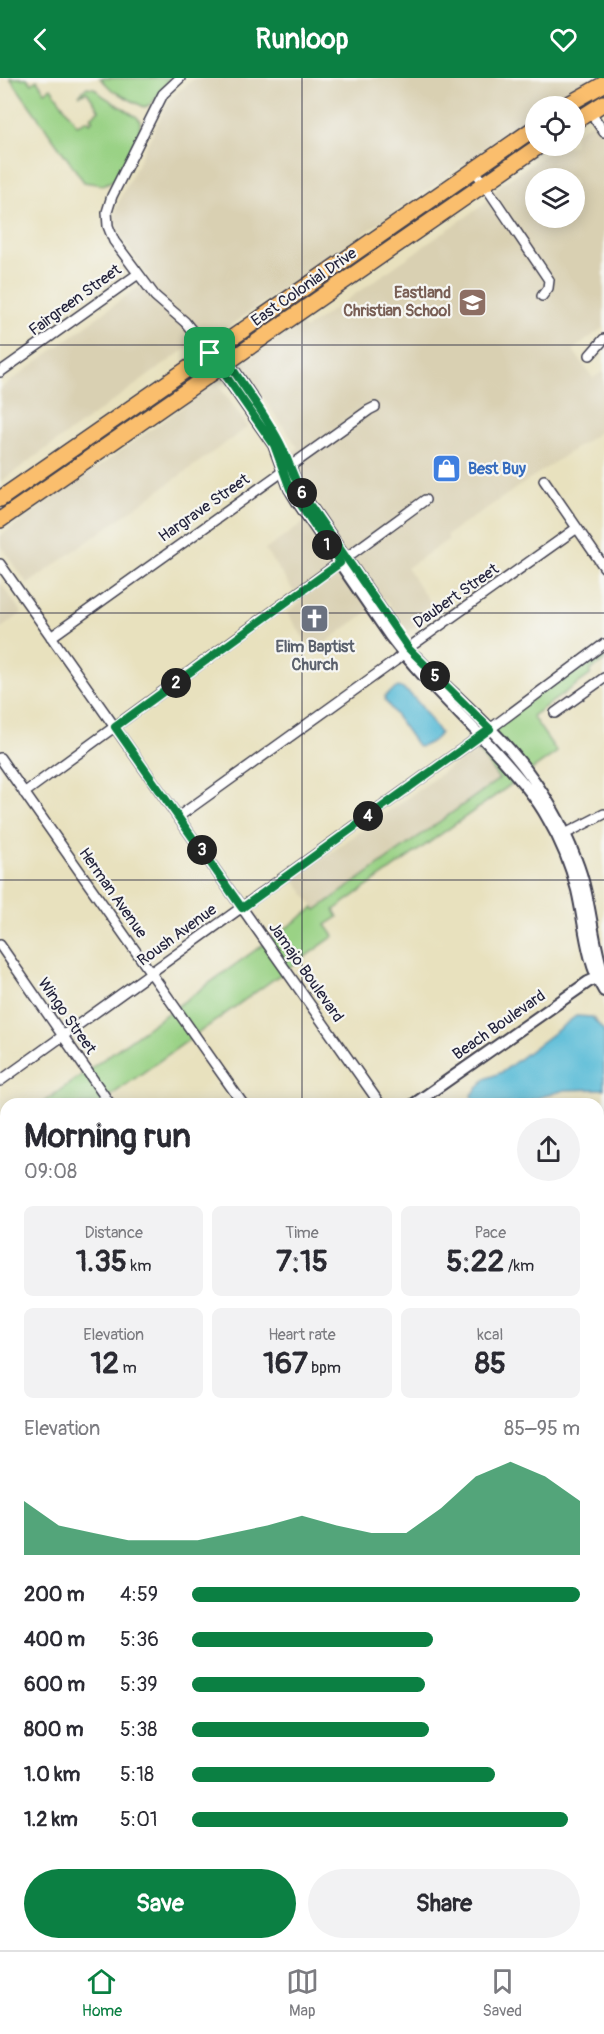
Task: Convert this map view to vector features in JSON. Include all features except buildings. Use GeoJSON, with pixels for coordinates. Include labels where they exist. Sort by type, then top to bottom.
{"type":"FeatureCollection","features":[{"type":"Feature","properties":{"kind":"highway"},"geometry":{"type":"LineString","coordinates":[[584,95],[604,85]]}},
{"type":"Feature","properties":{"kind":"highway"},"geometry":{"type":"LineString","coordinates":[[590,112],[593,100],[604,85]]}},
{"type":"Feature","properties":{"kind":"highway"},"geometry":{"type":"LineString","coordinates":[[585,114],[604,103]]}},
{"type":"Feature","properties":{"kind":"highway","name":"East Colonial Drive"},"geometry":{"type":"LineString","coordinates":[[0,499],[525,134]]}},
{"type":"Feature","properties":{"kind":"highway","name":"East Colonial Drive"},"geometry":{"type":"LineString","coordinates":[[0,520],[525,156]]}},
{"type":"Feature","properties":{"kind":"highway"},"geometry":{"type":"LineString","coordinates":[[358,271],[362,256],[374,239]]}},
{"type":"Feature","properties":{"kind":"street"},"geometry":{"type":"LineString","coordinates":[[180,78],[163,94],[112,196],[108,212],[108,226],[114,241],[155,296],[185,322],[210,353],[224,365],[287,467],[290,489],[298,502],[343,561],[406,651],[485,732],[510,749],[537,785],[577,861],[585,887],[604,991]]}},
{"type":"Feature","properties":{"kind":"street"},"geometry":{"type":"LineString","coordinates":[[590,112],[604,132]]}},
{"type":"Feature","properties":{"kind":"street"},"geometry":{"type":"LineString","coordinates":[[480,165],[483,184]]}},
{"type":"Feature","properties":{"kind":"street"},"geometry":{"type":"LineString","coordinates":[[480,165],[483,184],[549,280],[549,286],[542,296]]}},
{"type":"Feature","properties":{"kind":"street","name":"Fairgreen Street"},"geometry":{"type":"LineString","coordinates":[[0,372],[138,274]]}},
{"type":"Feature","properties":{"kind":"street"},"geometry":{"type":"LineString","coordinates":[[590,355],[604,339]]}},
{"type":"Feature","properties":{"kind":"street","name":"Hargrave Street"},"geometry":{"type":"LineString","coordinates":[[51,637],[287,467],[375,407]]}},
{"type":"Feature","properties":{"kind":"street"},"geometry":{"type":"LineString","coordinates":[[94,434],[104,448]]}},
{"type":"Feature","properties":{"kind":"street"},"geometry":{"type":"LineString","coordinates":[[544,480],[604,567]]}},
{"type":"Feature","properties":{"kind":"street"},"geometry":{"type":"LineString","coordinates":[[24,793],[425,501]]}},
{"type":"Feature","properties":{"kind":"street","name":"Daubert Street"},"geometry":{"type":"LineString","coordinates":[[178,817],[577,528]]}},
{"type":"Feature","properties":{"kind":"street","name":"Jamajo Boulevard"},"geometry":{"type":"LineString","coordinates":[[0,564],[376,1098]]}},
{"type":"Feature","properties":{"kind":"street","name":"Roush Avenue"},"geometry":{"type":"LineString","coordinates":[[0,1081],[604,644]]}},
{"type":"Feature","properties":{"kind":"street"},"geometry":{"type":"LineString","coordinates":[[555,713],[604,678]]}},
{"type":"Feature","properties":{"kind":"street","name":"Herman Avenue"},"geometry":{"type":"LineString","coordinates":[[0,758],[239,1098]]}},
{"type":"Feature","properties":{"kind":"street"},"geometry":{"type":"LineString","coordinates":[[562,836],[604,814]]}},
{"type":"Feature","properties":{"kind":"street","name":"Wingo Street"},"geometry":{"type":"LineString","coordinates":[[0,945],[106,1098]]}},
{"type":"Feature","properties":{"kind":"street","name":"Beach Boulevard"},"geometry":{"type":"LineString","coordinates":[[423,1098],[601,976]]}},
{"type":"Feature","properties":{"kind":"shaded area"},"geometry":{"type":"Polygon","coordinates":[[[195,78],[591,78],[561,96],[525,96],[525,119],[469,161],[205,341],[153,288],[149,278],[120,236],[115,220],[116,209],[121,197],[170,99],[195,78]]]}},
{"type":"Feature","properties":{"kind":"shaded area"},"geometry":{"type":"Polygon","coordinates":[[[604,121],[604,327],[573,350],[593,378],[604,371],[604,429],[447,535],[449,539],[407,568],[437,613],[408,632],[385,599],[313,652],[287,613],[301,602],[265,550],[323,509],[287,456],[298,448],[243,368],[245,366],[243,363],[301,324],[305,329],[483,205],[500,185],[525,168],[525,228],[585,228],[585,168],[525,168],[543,156],[585,156],[585,126],[604,121]]]}},
{"type":"Feature","properties":{"kind":"shaded area"},"geometry":{"type":"Polygon","coordinates":[[[143,287],[198,340],[0,482],[0,389],[137,288],[143,287]]]}},
{"type":"Feature","properties":{"kind":"shaded area"},"geometry":{"type":"Polygon","coordinates":[[[217,383],[248,427],[28,584],[0,545],[0,536],[217,383]]]}},
{"type":"Feature","properties":{"kind":"shaded area"},"geometry":{"type":"Polygon","coordinates":[[[0,582],[22,613],[0,629],[0,582]]]}},
{"type":"Feature","properties":{"kind":"shaded area"},"geometry":{"type":"Polygon","coordinates":[[[477,748],[499,779],[316,910],[294,879],[477,748]]]}},
{"type":"Feature","properties":{"kind":"green space"},"geometry":{"type":"Polygon","coordinates":[[[10,78],[27,78],[32,84],[37,80],[45,92],[51,88],[77,125],[88,120],[90,123],[93,120],[91,117],[99,110],[87,92],[79,95],[87,87],[94,88],[137,117],[140,121],[140,130],[116,179],[103,185],[84,182],[10,78]]]}},
{"type":"Feature","properties":{"kind":"green space"},"geometry":{"type":"Polygon","coordinates":[[[100,78],[172,78],[156,99],[144,107],[113,91],[100,78]]]}},
{"type":"Feature","properties":{"kind":"green space"},"geometry":{"type":"Polygon","coordinates":[[[604,649],[604,661],[591,670],[590,675],[532,716],[557,752],[334,910],[338,917],[326,925],[334,936],[107,1098],[49,1098],[314,908],[316,910],[499,779],[472,741],[604,649]]]}},
{"type":"Feature","properties":{"kind":"water"},"geometry":{"type":"Polygon","coordinates":[[[398,687],[416,700],[440,733],[427,744],[418,747],[385,700],[385,696],[398,687]]]}},
{"type":"Feature","properties":{"kind":"water"},"geometry":{"type":"Polygon","coordinates":[[[576,1016],[592,1017],[604,1031],[604,1089],[565,1090],[538,1098],[472,1098],[471,1096],[485,1079],[502,1072],[576,1016]]]}},
{"type":"Feature","properties":{"kind":"place","name":"Eastland Christian School"},"geometry":{"type":"Point","coordinates":[472,302]}},
{"type":"Feature","properties":{"kind":"place","name":"Best Buy"},"geometry":{"type":"Point","coordinates":[447,469]}},
{"type":"Feature","properties":{"kind":"place","name":"Elim Baptist Church"},"geometry":{"type":"Point","coordinates":[315,619]}},
{"type":"Feature","properties":{"kind":"route"},"geometry":{"type":"LineString","coordinates":[[210,353],[227,363],[234,371],[282,447],[296,483],[305,498],[409,649],[490,729],[242,908],[115,727],[340,563],[290,489],[274,445],[210,353]]}}]}
